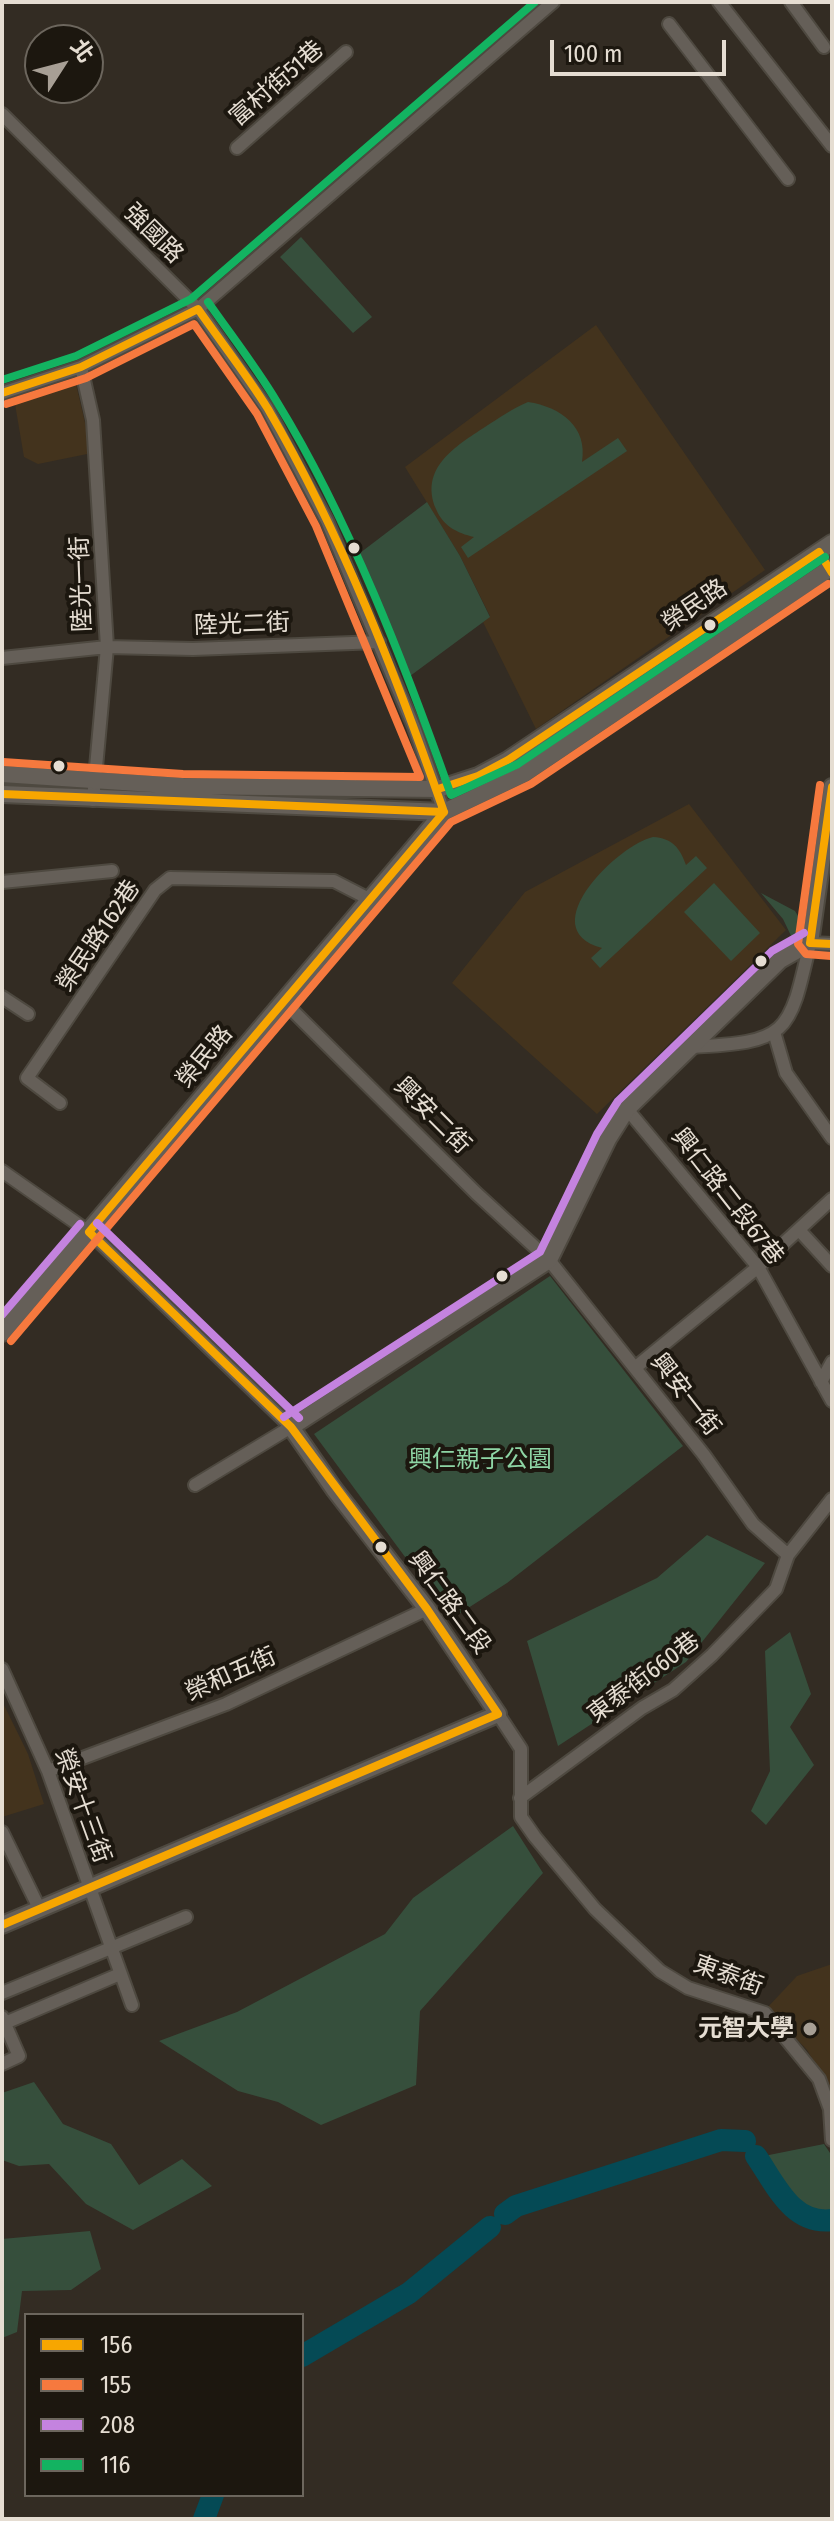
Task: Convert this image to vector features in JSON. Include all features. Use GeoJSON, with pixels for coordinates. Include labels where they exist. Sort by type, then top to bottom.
{"type":"FeatureCollection","features":[{"type":"Feature","properties":{"kind":"street"},"geometry":{"type":"LineString","coordinates":[[2,393],[81,367],[198,309],[553,2]]}},
{"type":"Feature","properties":{"kind":"street"},"geometry":{"type":"LineString","coordinates":[[719,2],[832,146]]}},
{"type":"Feature","properties":{"kind":"street"},"geometry":{"type":"LineString","coordinates":[[791,2],[824,47]]}},
{"type":"Feature","properties":{"kind":"street"},"geometry":{"type":"LineString","coordinates":[[669,24],[788,179]]}},
{"type":"Feature","properties":{"kind":"street","name":"富村街51巷"},"geometry":{"type":"LineString","coordinates":[[237,148],[346,52]]}},
{"type":"Feature","properties":{"kind":"street","name":"強國路"},"geometry":{"type":"LineString","coordinates":[[2,114],[198,309],[267,408],[327,521],[438,789]]}},
{"type":"Feature","properties":{"kind":"street","name":"陸光一街"},"geometry":{"type":"LineString","coordinates":[[81,367],[96,450],[107,647],[93,800]]}},
{"type":"Feature","properties":{"kind":"street"},"geometry":{"type":"LineString","coordinates":[[825,547],[831,570]]}},
{"type":"Feature","properties":{"kind":"street","name":"榮民路"},"geometry":{"type":"LineString","coordinates":[[2,774],[94,781],[352,790],[438,789],[478,776],[508,760],[825,547]]}},
{"type":"Feature","properties":{"kind":"street","name":"榮民路"},"geometry":{"type":"LineString","coordinates":[[2,1331],[444,812],[524,774],[831,570]]}},
{"type":"Feature","properties":{"kind":"street","name":"陸光二街"},"geometry":{"type":"LineString","coordinates":[[2,658],[107,647],[193,649],[379,642]]}},
{"type":"Feature","properties":{"kind":"street"},"geometry":{"type":"LineString","coordinates":[[690,1047],[737,1045],[774,1032],[792,1014],[810,943],[832,787]]}},
{"type":"Feature","properties":{"kind":"street"},"geometry":{"type":"LineString","coordinates":[[2,794],[444,812],[438,789]]}},
{"type":"Feature","properties":{"kind":"street"},"geometry":{"type":"LineString","coordinates":[[2,882],[112,871]]}},
{"type":"Feature","properties":{"kind":"street","name":"榮民路162巷"},"geometry":{"type":"LineString","coordinates":[[60,1103],[27,1078],[155,890],[170,878],[334,881],[371,900]]}},
{"type":"Feature","properties":{"kind":"street"},"geometry":{"type":"LineString","coordinates":[[195,1485],[291,1427],[549,1260],[627,1109],[780,960],[810,943],[832,944]]}},
{"type":"Feature","properties":{"kind":"street"},"geometry":{"type":"LineString","coordinates":[[2,997],[28,1014]]}},
{"type":"Feature","properties":{"kind":"street","name":"興安二街"},"geometry":{"type":"LineString","coordinates":[[284,1002],[476,1193],[549,1260]]}},
{"type":"Feature","properties":{"kind":"street"},"geometry":{"type":"LineString","coordinates":[[774,1032],[786,1073],[832,1138]]}},
{"type":"Feature","properties":{"kind":"street","name":"興仁路二段67巷"},"geometry":{"type":"LineString","coordinates":[[627,1109],[758,1267],[832,1401]]}},
{"type":"Feature","properties":{"kind":"street"},"geometry":{"type":"LineString","coordinates":[[820,1121],[832,1112]]}},
{"type":"Feature","properties":{"kind":"street"},"geometry":{"type":"LineString","coordinates":[[2,1171],[89,1232],[291,1427]]}},
{"type":"Feature","properties":{"kind":"street"},"geometry":{"type":"LineString","coordinates":[[636,1367],[758,1267],[832,1199]]}},
{"type":"Feature","properties":{"kind":"street"},"geometry":{"type":"LineString","coordinates":[[799,1230],[832,1266]]}},
{"type":"Feature","properties":{"kind":"street","name":"興安一街"},"geometry":{"type":"LineString","coordinates":[[549,1260],[636,1367],[753,1524],[788,1555]]}},
{"type":"Feature","properties":{"kind":"street"},"geometry":{"type":"LineString","coordinates":[[821,1382],[832,1362]]}},
{"type":"Feature","properties":{"kind":"street","name":"興仁路二段"},"geometry":{"type":"LineString","coordinates":[[291,1427],[334,1489],[427,1609],[498,1714]]}},
{"type":"Feature","properties":{"kind":"street","name":"東泰街660巷"},"geometry":{"type":"LineString","coordinates":[[520,1798],[642,1708],[673,1690],[712,1655],[776,1589],[788,1555],[832,1499]]}},
{"type":"Feature","properties":{"kind":"street","name":"榮和五街"},"geometry":{"type":"LineString","coordinates":[[48,1771],[226,1704],[427,1609]]}},
{"type":"Feature","properties":{"kind":"street","name":"榮安十三街"},"geometry":{"type":"LineString","coordinates":[[2,1669],[48,1771],[132,2005]]}},
{"type":"Feature","properties":{"kind":"street"},"geometry":{"type":"LineString","coordinates":[[2,1925],[498,1714],[521,1749],[520,1798]]}},
{"type":"Feature","properties":{"kind":"street","name":"東泰街"},"geometry":{"type":"LineString","coordinates":[[520,1798],[521,1817],[535,1837],[637,1953],[688,1988],[765,2013],[776,2025],[819,2079],[830,2109],[832,2140]]}},
{"type":"Feature","properties":{"kind":"street"},"geometry":{"type":"LineString","coordinates":[[2,1832],[39,1908]]}},
{"type":"Feature","properties":{"kind":"street"},"geometry":{"type":"LineString","coordinates":[[2,1993],[186,1917]]}},
{"type":"Feature","properties":{"kind":"street"},"geometry":{"type":"LineString","coordinates":[[2,2064],[19,2056],[3,2020],[120,1974]]}},
{"type":"Feature","properties":{"kind":"shaded area"},"geometry":{"type":"Polygon","coordinates":[[[596,325],[765,570],[536,729],[483,622],[490,616],[460,556],[405,467],[596,325]]]}},
{"type":"Feature","properties":{"kind":"shaded area"},"geometry":{"type":"Polygon","coordinates":[[[76,384],[92,453],[38,464],[24,457],[15,404],[76,384]]]}},
{"type":"Feature","properties":{"kind":"shaded area"},"geometry":{"type":"Polygon","coordinates":[[[689,804],[786,930],[597,1114],[452,983],[525,892],[689,804]]]}},
{"type":"Feature","properties":{"kind":"shaded area"},"geometry":{"type":"Polygon","coordinates":[[[2,1701],[28,1754],[44,1804],[2,1817],[2,1701]]]}},
{"type":"Feature","properties":{"kind":"shaded area","name":"元智大學"},"geometry":{"type":"Polygon","coordinates":[[[832,1964],[832,2091],[807,2050],[767,2008],[797,1976],[832,1964]]]}},
{"type":"Feature","properties":{"kind":"green space"},"geometry":{"type":"Polygon","coordinates":[[[301,237],[372,317],[353,333],[280,257],[301,237]]]}},
{"type":"Feature","properties":{"kind":"green space"},"geometry":{"type":"Polygon","coordinates":[[[528,402],[551,409],[570,421],[581,439],[582,462],[618,438],[627,451],[468,558],[461,547],[474,537],[451,528],[436,509],[432,482],[436,470],[452,450],[506,413],[528,402]]]}},
{"type":"Feature","properties":{"kind":"green space"},"geometry":{"type":"Polygon","coordinates":[[[427,502],[460,556],[490,617],[406,679],[378,601],[356,556],[427,502]]]}},
{"type":"Feature","properties":{"kind":"green space"},"geometry":{"type":"Polygon","coordinates":[[[653,837],[665,839],[674,845],[686,865],[696,856],[707,868],[600,968],[591,958],[602,948],[582,938],[575,924],[578,906],[603,870],[638,843],[653,837]]]}},
{"type":"Feature","properties":{"kind":"green space"},"geometry":{"type":"Polygon","coordinates":[[[714,883],[760,933],[731,961],[684,912],[714,883]]]}},
{"type":"Feature","properties":{"kind":"green space"},"geometry":{"type":"Polygon","coordinates":[[[761,893],[795,911],[808,932],[794,942],[783,919],[761,893]]]}},
{"type":"Feature","properties":{"kind":"green space","name":"興仁親子公園"},"geometry":{"type":"Polygon","coordinates":[[[550,1276],[683,1446],[507,1583],[451,1619],[314,1434],[550,1276]]]}},
{"type":"Feature","properties":{"kind":"green space"},"geometry":{"type":"Polygon","coordinates":[[[707,1535],[765,1563],[686,1662],[558,1746],[527,1641],[657,1578],[707,1535]]]}},
{"type":"Feature","properties":{"kind":"green space"},"geometry":{"type":"Polygon","coordinates":[[[790,1632],[811,1694],[790,1727],[814,1765],[766,1825],[751,1811],[770,1771],[765,1651],[790,1632]]]}},
{"type":"Feature","properties":{"kind":"green space"},"geometry":{"type":"Polygon","coordinates":[[[513,1826],[543,1873],[420,2011],[416,2085],[321,2125],[278,2102],[238,2091],[159,2041],[237,2012],[385,1934],[413,1898],[513,1826]]]}},
{"type":"Feature","properties":{"kind":"green space"},"geometry":{"type":"Polygon","coordinates":[[[34,2082],[63,2124],[111,2144],[139,2185],[182,2159],[212,2186],[133,2230],[86,2204],[49,2164],[19,2166],[2,2160],[2,2093],[34,2082]]]}},
{"type":"Feature","properties":{"kind":"green space"},"geometry":{"type":"Polygon","coordinates":[[[824,2144],[832,2156],[832,2212],[815,2219],[776,2188],[754,2158],[824,2144]]]}},
{"type":"Feature","properties":{"kind":"green space"},"geometry":{"type":"Polygon","coordinates":[[[90,2231],[101,2269],[71,2290],[22,2291],[17,2332],[2,2338],[2,2239],[90,2231]]]}},
{"type":"Feature","properties":{"kind":"waterway"},"geometry":{"type":"LineString","coordinates":[[505,2214],[516,2206],[721,2140],[745,2141]]}},
{"type":"Feature","properties":{"kind":"waterway"},"geometry":{"type":"LineString","coordinates":[[756,2156],[786,2201],[796,2210],[818,2220],[832,2220]]}},
{"type":"Feature","properties":{"kind":"waterway"},"geometry":{"type":"LineString","coordinates":[[304,2355],[409,2293],[490,2227]]}},
{"type":"Feature","properties":{"kind":"waterway"},"geometry":{"type":"LineString","coordinates":[[204,2519],[212,2497]]}},
{"type":"Feature","properties":{"kind":"transit line","name":"116"},"geometry":{"type":"LineString","coordinates":[[2,380],[76,356],[191,299],[535,2]]}},
{"type":"Feature","properties":{"kind":"transit line","name":"116"},"geometry":{"type":"LineString","coordinates":[[208,302],[269,389],[328,494],[395,644],[451,795],[518,764],[825,557]]}},
{"type":"Feature","properties":{"kind":"transit line","name":"156"},"geometry":{"type":"LineString","coordinates":[[2,393],[81,367],[198,309],[268,409],[320,506],[366,606],[444,812]]}},
{"type":"Feature","properties":{"kind":"transit line","name":"155"},"geometry":{"type":"LineString","coordinates":[[3,762],[183,774],[420,777],[316,526],[257,414],[194,324],[86,378],[6,404]]}},
{"type":"Feature","properties":{"kind":"transit line","name":"156"},"geometry":{"type":"LineString","coordinates":[[438,789],[478,776],[508,760],[819,552],[832,573]]}},
{"type":"Feature","properties":{"kind":"transit line","name":"155"},"geometry":{"type":"LineString","coordinates":[[11,1341],[451,822],[531,784],[828,584]]}},
{"type":"Feature","properties":{"kind":"transit line","name":"155"},"geometry":{"type":"LineString","coordinates":[[820,785],[798,944],[806,954],[831,956]]}},
{"type":"Feature","properties":{"kind":"transit line","name":"156"},"geometry":{"type":"LineString","coordinates":[[832,787],[810,943],[832,944]]}},
{"type":"Feature","properties":{"kind":"transit line","name":"156"},"geometry":{"type":"LineString","coordinates":[[2,794],[444,812]]}},
{"type":"Feature","properties":{"kind":"transit line","name":"156"},"geometry":{"type":"LineString","coordinates":[[2,1925],[498,1714],[427,1609],[291,1427],[89,1232],[444,812]]}},
{"type":"Feature","properties":{"kind":"transit line","name":"208"},"geometry":{"type":"LineString","coordinates":[[284,1417],[540,1252],[597,1134],[618,1101],[772,951],[804,933]]}},
{"type":"Feature","properties":{"kind":"transit line","name":"208"},"geometry":{"type":"LineString","coordinates":[[97,1223],[299,1418]]}},
{"type":"Feature","properties":{"kind":"transit line","name":"208"},"geometry":{"type":"LineString","coordinates":[[2,1315],[80,1224]]}},
{"type":"Feature","properties":{"kind":"place","name":"元智大學"},"geometry":{"type":"Point","coordinates":[810,2029]}}]}
